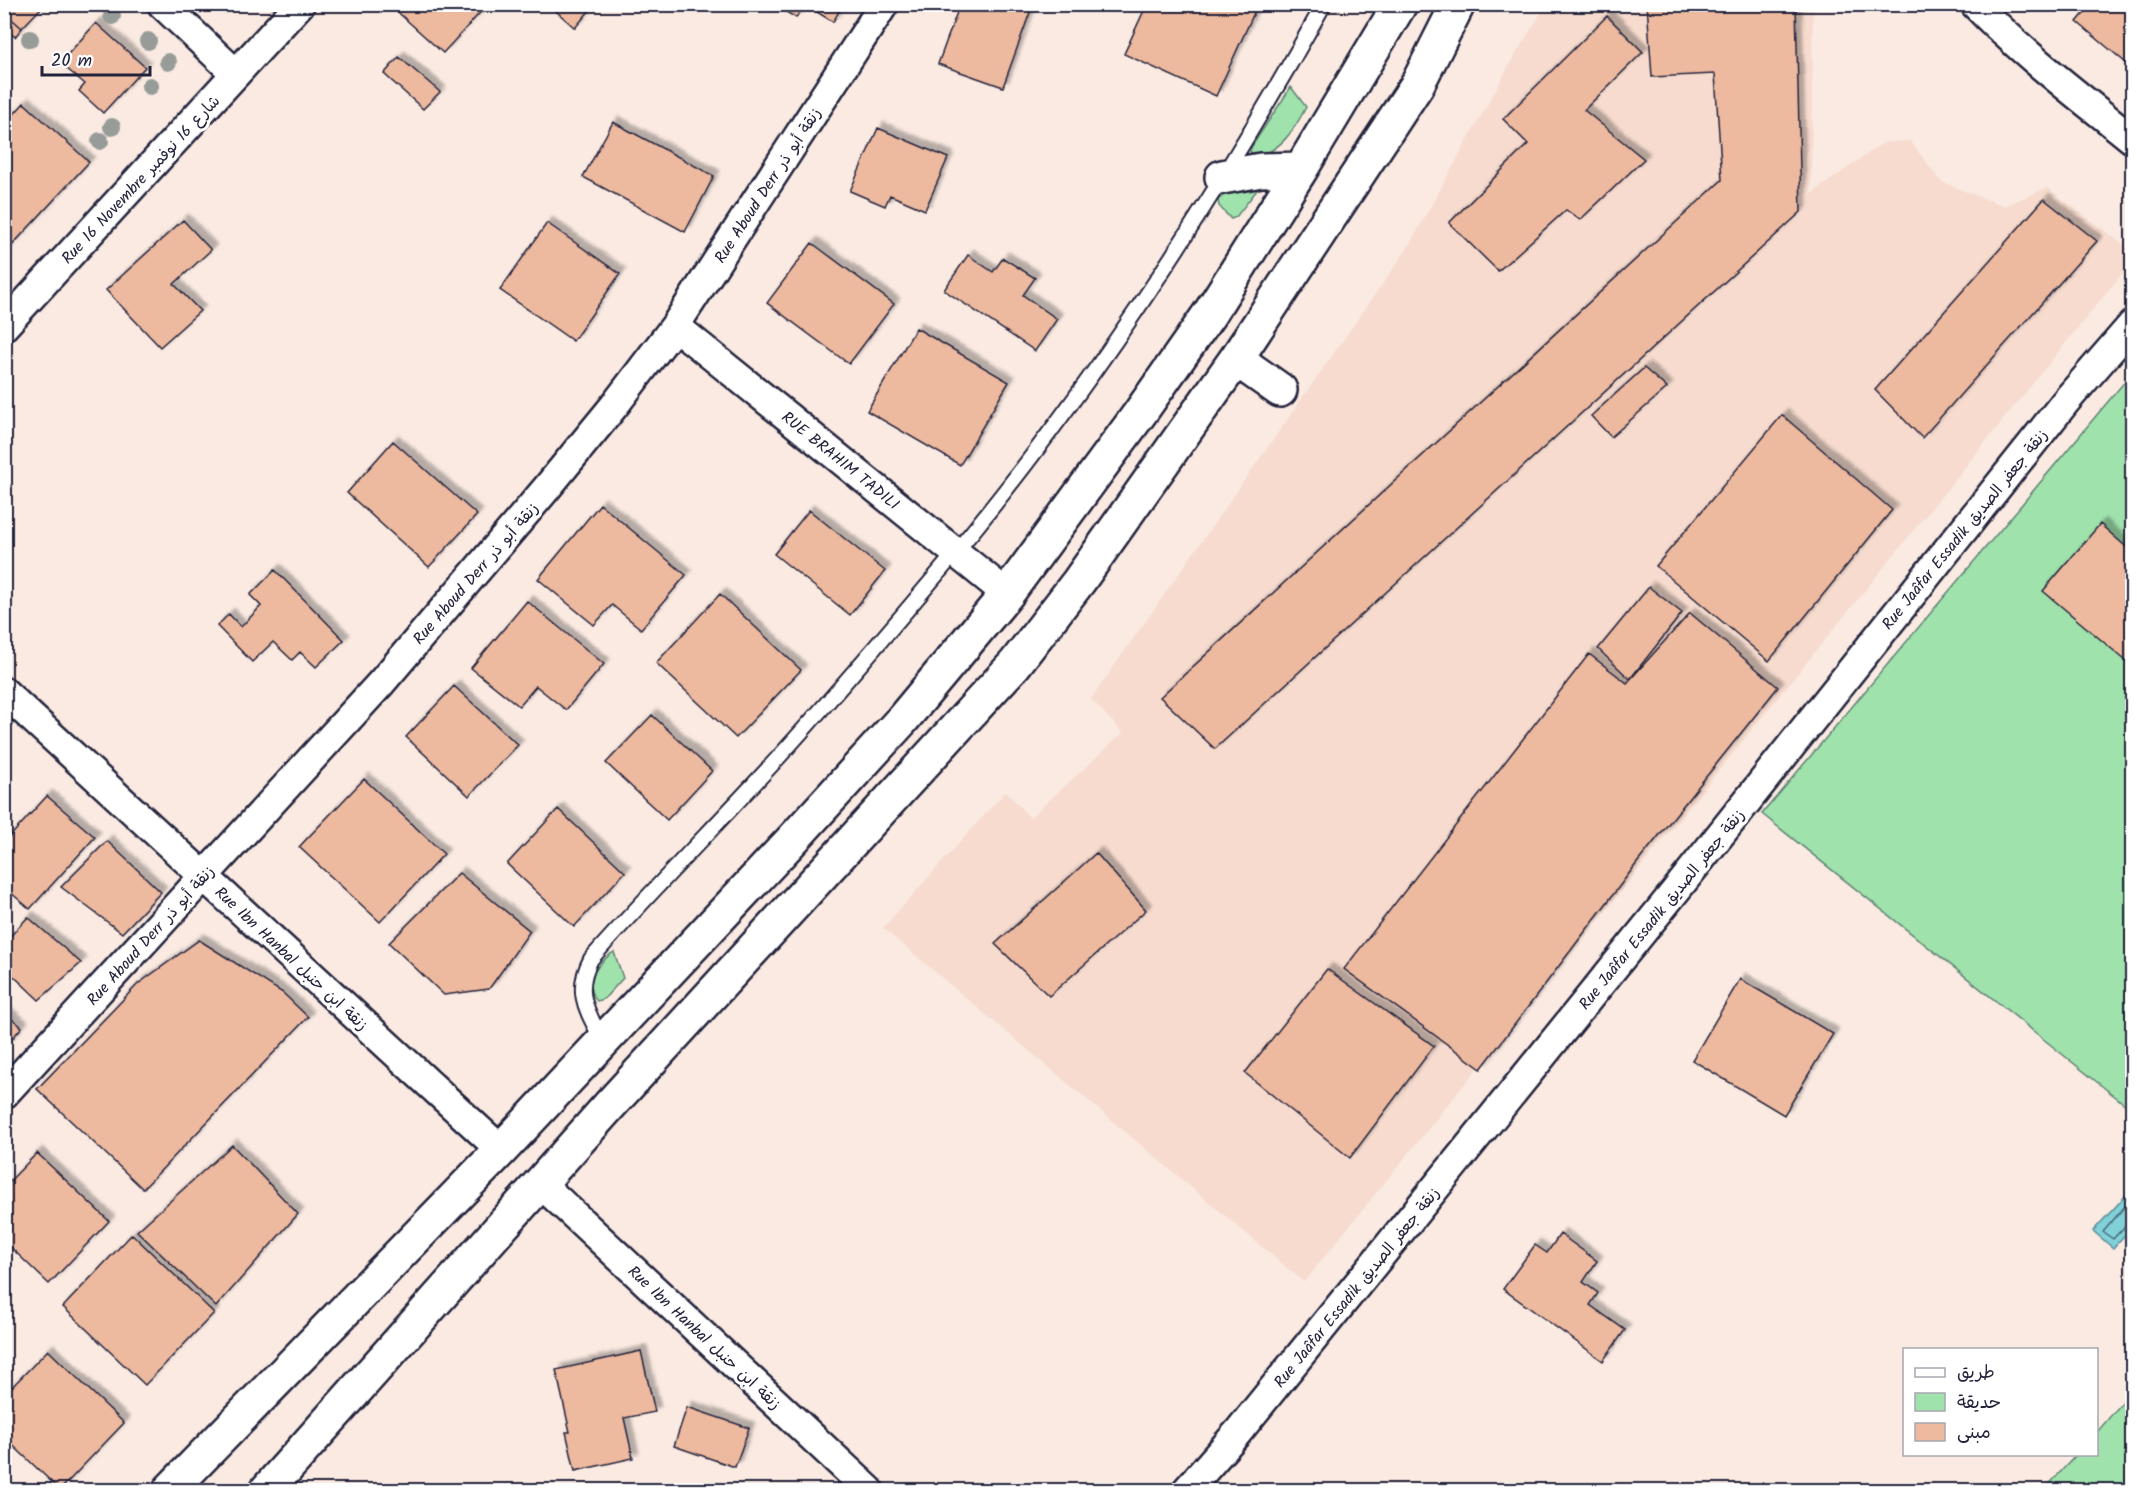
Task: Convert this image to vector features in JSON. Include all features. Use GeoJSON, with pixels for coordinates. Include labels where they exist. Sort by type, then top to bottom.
{"type":"FeatureCollection","features":[{"type":"Feature","properties":{"kind":"main road"},"geometry":{"type":"LineString","coordinates":[[171,1490],[501,1150],[794,838],[902,720],[1007,594],[1140,413],[1210,313],[1301,169],[1400,4]]}},
{"type":"Feature","properties":{"kind":"main road"},"geometry":{"type":"LineString","coordinates":[[267,1491],[609,1106],[1015,664],[1079,581],[1236,359],[1417,85],[1458,4]]}},
{"type":"Feature","properties":{"kind":"main road"},"geometry":{"type":"LineString","coordinates":[[1222,177],[1261,170],[1301,169]]}},
{"type":"Feature","properties":{"kind":"main road"},"geometry":{"type":"LineString","coordinates":[[1236,359],[1280,390]]}},
{"type":"Feature","properties":{"kind":"street"},"geometry":{"type":"LineString","coordinates":[[162,4],[236,75]]}},
{"type":"Feature","properties":{"kind":"street","name":"Rue 16 Novembre شارع 16 نوفمبر"},"geometry":{"type":"LineString","coordinates":[[4,326],[300,4]]}},
{"type":"Feature","properties":{"kind":"street","name":"Rue Aboud Derr زنقة أبو ذر"},"geometry":{"type":"LineString","coordinates":[[4,1094],[381,683],[614,406],[675,326],[884,4]]}},
{"type":"Feature","properties":{"kind":"street"},"geometry":{"type":"LineString","coordinates":[[1975,4],[2049,73],[2133,139]]}},
{"type":"Feature","properties":{"kind":"street","name":"Rue Jaâfar Essadik زنقة جعفر الصديق"},"geometry":{"type":"LineString","coordinates":[[1187,1491],[1246,1423],[1677,889],[2066,401],[2133,325]]}},
{"type":"Feature","properties":{"kind":"street","name":"RUE BRAHIM TADILI"},"geometry":{"type":"LineString","coordinates":[[675,326],[1007,594]]}},
{"type":"Feature","properties":{"kind":"street","name":"Rue Ibn Hanbal زنقة ابن حنبل"},"geometry":{"type":"LineString","coordinates":[[4,692],[501,1150]]}},
{"type":"Feature","properties":{"kind":"street","name":"Rue Ibn Hanbal زنقة ابن حنبل"},"geometry":{"type":"LineString","coordinates":[[541,1184],[869,1491]]}},
{"type":"Feature","properties":{"kind":"lane"},"geometry":{"type":"LineString","coordinates":[[603,1042],[585,1008],[582,996],[585,971],[591,959],[780,756],[956,552],[1049,431],[1109,348],[1222,177],[1324,4]]}},
{"type":"Feature","properties":{"kind":"shaded area"},"geometry":{"type":"Polygon","coordinates":[[[1546,5],[1813,5],[1811,194],[1883,143],[1910,141],[1941,182],[2004,206],[2047,188],[2132,251],[2132,261],[1304,1282],[883,928],[1006,791],[1030,818],[1123,733],[1091,699],[1407,249],[1510,64],[1546,5]]]}},
{"type":"Feature","properties":{"kind":"green space"},"geometry":{"type":"Polygon","coordinates":[[[1291,87],[1306,107],[1292,131],[1279,145],[1255,157],[1250,151],[1252,146],[1291,87]]]}},
{"type":"Feature","properties":{"kind":"green space"},"geometry":{"type":"Polygon","coordinates":[[[1243,180],[1257,186],[1257,190],[1236,217],[1231,219],[1219,206],[1218,200],[1243,180]]]}},
{"type":"Feature","properties":{"kind":"green space"},"geometry":{"type":"Polygon","coordinates":[[[2132,373],[2132,1110],[1762,814],[2132,373]]]}},
{"type":"Feature","properties":{"kind":"green space"},"geometry":{"type":"Polygon","coordinates":[[[614,952],[623,978],[604,999],[597,1001],[593,995],[591,981],[598,967],[614,952]]]}},
{"type":"Feature","properties":{"kind":"green space"},"geometry":{"type":"Polygon","coordinates":[[[2132,1391],[2132,1490],[2044,1490],[2075,1456],[2098,1456],[2098,1431],[2132,1391]]]}},
{"type":"Feature","properties":{"kind":"water"},"geometry":{"type":"Polygon","coordinates":[[[2132,1189],[2132,1227],[2113,1248],[2093,1231],[2132,1189]]]}},
{"type":"Feature","properties":{"kind":"building"},"geometry":{"type":"Polygon","coordinates":[[[4,4],[15,4],[4,16],[4,4]]]}},
{"type":"Feature","properties":{"kind":"building"},"geometry":{"type":"Polygon","coordinates":[[[15,4],[40,4],[42,7],[22,28],[6,14],[15,4]]]}},
{"type":"Feature","properties":{"kind":"building"},"geometry":{"type":"Polygon","coordinates":[[[214,4],[232,4],[224,13],[214,4]]]}},
{"type":"Feature","properties":{"kind":"building"},"geometry":{"type":"Polygon","coordinates":[[[393,4],[488,4],[443,53],[391,6],[393,4]]]}},
{"type":"Feature","properties":{"kind":"building"},"geometry":{"type":"Polygon","coordinates":[[[548,4],[595,4],[575,28],[548,4]]]}},
{"type":"Feature","properties":{"kind":"building"},"geometry":{"type":"Polygon","coordinates":[[[773,4],[804,4],[796,18],[773,4]]]}},
{"type":"Feature","properties":{"kind":"building"},"geometry":{"type":"Polygon","coordinates":[[[804,4],[843,4],[833,22],[804,4]]]}},
{"type":"Feature","properties":{"kind":"building"},"geometry":{"type":"Polygon","coordinates":[[[960,4],[1033,4],[1003,87],[938,64],[960,4]]]}},
{"type":"Feature","properties":{"kind":"building"},"geometry":{"type":"Polygon","coordinates":[[[1147,4],[1258,4],[1216,96],[1124,54],[1147,4]]]}},
{"type":"Feature","properties":{"kind":"building"},"geometry":{"type":"Polygon","coordinates":[[[1647,4],[1796,4],[1801,212],[1215,749],[1160,697],[1722,180],[1715,74],[1652,77],[1647,4]]]}},
{"type":"Feature","properties":{"kind":"building"},"geometry":{"type":"Polygon","coordinates":[[[2092,4],[2132,4],[2132,68],[2077,22],[2092,4]]]}},
{"type":"Feature","properties":{"kind":"building"},"geometry":{"type":"Polygon","coordinates":[[[6,14],[22,28],[15,37],[4,28],[6,14]]]}},
{"type":"Feature","properties":{"kind":"building"},"geometry":{"type":"Polygon","coordinates":[[[1607,16],[1643,52],[1584,110],[1644,159],[1580,220],[1566,210],[1498,271],[1449,223],[1528,144],[1503,119],[1607,16]]]}},
{"type":"Feature","properties":{"kind":"building"},"geometry":{"type":"Polygon","coordinates":[[[96,23],[145,67],[103,113],[79,91],[85,84],[60,63],[96,23]]]}},
{"type":"Feature","properties":{"kind":"building"},"geometry":{"type":"Polygon","coordinates":[[[399,57],[440,92],[423,109],[384,74],[399,57]]]}},
{"type":"Feature","properties":{"kind":"building"},"geometry":{"type":"Polygon","coordinates":[[[24,103],[89,162],[4,254],[4,125],[24,103]]]}},
{"type":"Feature","properties":{"kind":"building"},"geometry":{"type":"Polygon","coordinates":[[[613,122],[714,176],[685,232],[583,177],[613,122]]]}},
{"type":"Feature","properties":{"kind":"building"},"geometry":{"type":"Polygon","coordinates":[[[878,128],[948,158],[925,210],[890,195],[885,206],[850,191],[878,128]]]}},
{"type":"Feature","properties":{"kind":"building"},"geometry":{"type":"Polygon","coordinates":[[[2044,199],[2097,241],[1922,438],[1875,390],[2044,199]]]}},
{"type":"Feature","properties":{"kind":"building"},"geometry":{"type":"Polygon","coordinates":[[[183,220],[211,250],[174,284],[200,311],[160,347],[106,290],[183,220]]]}},
{"type":"Feature","properties":{"kind":"building"},"geometry":{"type":"Polygon","coordinates":[[[547,223],[620,274],[573,341],[500,290],[547,223]]]}},
{"type":"Feature","properties":{"kind":"building"},"geometry":{"type":"Polygon","coordinates":[[[812,243],[894,304],[849,364],[767,303],[812,243]]]}},
{"type":"Feature","properties":{"kind":"building"},"geometry":{"type":"Polygon","coordinates":[[[968,255],[993,272],[1003,258],[1035,278],[1023,295],[1057,319],[1035,351],[944,290],[968,255]]]}},
{"type":"Feature","properties":{"kind":"building"},"geometry":{"type":"Polygon","coordinates":[[[916,328],[1009,382],[960,465],[867,411],[916,328]]]}},
{"type":"Feature","properties":{"kind":"building"},"geometry":{"type":"Polygon","coordinates":[[[1644,368],[1667,388],[1611,437],[1591,416],[1644,368]]]}},
{"type":"Feature","properties":{"kind":"building"},"geometry":{"type":"Polygon","coordinates":[[[1782,415],[1892,510],[1769,661],[1656,566],[1782,415]]]}},
{"type":"Feature","properties":{"kind":"building"},"geometry":{"type":"Polygon","coordinates":[[[393,441],[477,515],[429,567],[347,493],[393,441]]]}},
{"type":"Feature","properties":{"kind":"building"},"geometry":{"type":"Polygon","coordinates":[[[600,504],[686,575],[641,629],[612,605],[594,625],[538,579],[600,504]]]}},
{"type":"Feature","properties":{"kind":"building"},"geometry":{"type":"Polygon","coordinates":[[[809,510],[885,571],[850,615],[774,554],[809,510]]]}},
{"type":"Feature","properties":{"kind":"building"},"geometry":{"type":"Polygon","coordinates":[[[2100,524],[2132,552],[2132,666],[2043,591],[2100,524]]]}},
{"type":"Feature","properties":{"kind":"building"},"geometry":{"type":"Polygon","coordinates":[[[275,570],[344,640],[316,667],[300,652],[292,660],[273,642],[252,662],[217,626],[229,614],[241,627],[261,606],[250,595],[275,570]]]}},
{"type":"Feature","properties":{"kind":"building"},"geometry":{"type":"Polygon","coordinates":[[[1649,587],[1682,613],[1630,679],[1598,649],[1649,587]]]}},
{"type":"Feature","properties":{"kind":"building"},"geometry":{"type":"Polygon","coordinates":[[[720,594],[801,670],[736,738],[656,663],[720,594]]]}},
{"type":"Feature","properties":{"kind":"building"},"geometry":{"type":"Polygon","coordinates":[[[527,601],[604,664],[566,710],[536,686],[519,706],[471,668],[527,601]]]}},
{"type":"Feature","properties":{"kind":"building"},"geometry":{"type":"Polygon","coordinates":[[[1690,613],[1778,687],[1637,863],[1481,1069],[1344,969],[1589,654],[1627,683],[1690,613]]]}},
{"type":"Feature","properties":{"kind":"building"},"geometry":{"type":"Polygon","coordinates":[[[454,686],[518,745],[469,796],[406,737],[454,686]]]}},
{"type":"Feature","properties":{"kind":"building"},"geometry":{"type":"Polygon","coordinates":[[[652,715],[712,771],[667,820],[606,763],[652,715]]]}},
{"type":"Feature","properties":{"kind":"building"},"geometry":{"type":"Polygon","coordinates":[[[364,779],[444,854],[380,922],[299,847],[364,779]]]}},
{"type":"Feature","properties":{"kind":"building"},"geometry":{"type":"Polygon","coordinates":[[[47,796],[95,837],[30,909],[4,887],[4,843],[47,796]]]}},
{"type":"Feature","properties":{"kind":"building"},"geometry":{"type":"Polygon","coordinates":[[[558,809],[625,872],[574,927],[507,864],[558,809]]]}},
{"type":"Feature","properties":{"kind":"building"},"geometry":{"type":"Polygon","coordinates":[[[107,841],[161,892],[122,933],[61,887],[107,841]]]}},
{"type":"Feature","properties":{"kind":"building"},"geometry":{"type":"Polygon","coordinates":[[[1096,853],[1146,910],[1049,996],[995,944],[1096,853]]]}},
{"type":"Feature","properties":{"kind":"building"},"geometry":{"type":"Polygon","coordinates":[[[459,873],[530,931],[489,989],[444,995],[389,943],[459,873]]]}},
{"type":"Feature","properties":{"kind":"building"},"geometry":{"type":"Polygon","coordinates":[[[28,917],[81,963],[39,1000],[4,967],[4,943],[28,917]]]}},
{"type":"Feature","properties":{"kind":"building"},"geometry":{"type":"Polygon","coordinates":[[[199,940],[283,993],[308,1017],[143,1189],[37,1089],[138,984],[199,940]]]}},
{"type":"Feature","properties":{"kind":"building"},"geometry":{"type":"Polygon","coordinates":[[[1327,969],[1434,1046],[1350,1158],[1245,1073],[1327,969]]]}},
{"type":"Feature","properties":{"kind":"building"},"geometry":{"type":"Polygon","coordinates":[[[1740,979],[1833,1034],[1784,1115],[1692,1060],[1740,979]]]}},
{"type":"Feature","properties":{"kind":"building"},"geometry":{"type":"Polygon","coordinates":[[[4,1012],[22,1027],[4,1048],[4,1012]]]}},
{"type":"Feature","properties":{"kind":"building"},"geometry":{"type":"Polygon","coordinates":[[[232,1145],[298,1214],[216,1307],[137,1231],[232,1145]]]}},
{"type":"Feature","properties":{"kind":"building"},"geometry":{"type":"Polygon","coordinates":[[[37,1153],[109,1221],[49,1284],[4,1241],[4,1187],[37,1153]]]}},
{"type":"Feature","properties":{"kind":"building"},"geometry":{"type":"Polygon","coordinates":[[[132,1234],[214,1313],[145,1385],[63,1307],[132,1234]]]}},
{"type":"Feature","properties":{"kind":"building"},"geometry":{"type":"Polygon","coordinates":[[[1560,1234],[1597,1261],[1583,1282],[1598,1293],[1590,1305],[1625,1330],[1603,1361],[1503,1289],[1535,1245],[1547,1253],[1560,1234]]]}},
{"type":"Feature","properties":{"kind":"building"},"geometry":{"type":"Polygon","coordinates":[[[48,1350],[124,1423],[60,1490],[4,1437],[4,1395],[48,1350]]]}},
{"type":"Feature","properties":{"kind":"building"},"geometry":{"type":"Polygon","coordinates":[[[641,1351],[655,1412],[624,1418],[633,1458],[575,1471],[566,1432],[570,1432],[556,1370],[641,1351]]]}},
{"type":"Feature","properties":{"kind":"building"},"geometry":{"type":"Polygon","coordinates":[[[687,1407],[749,1428],[735,1467],[674,1446],[687,1407]]]}}]}
